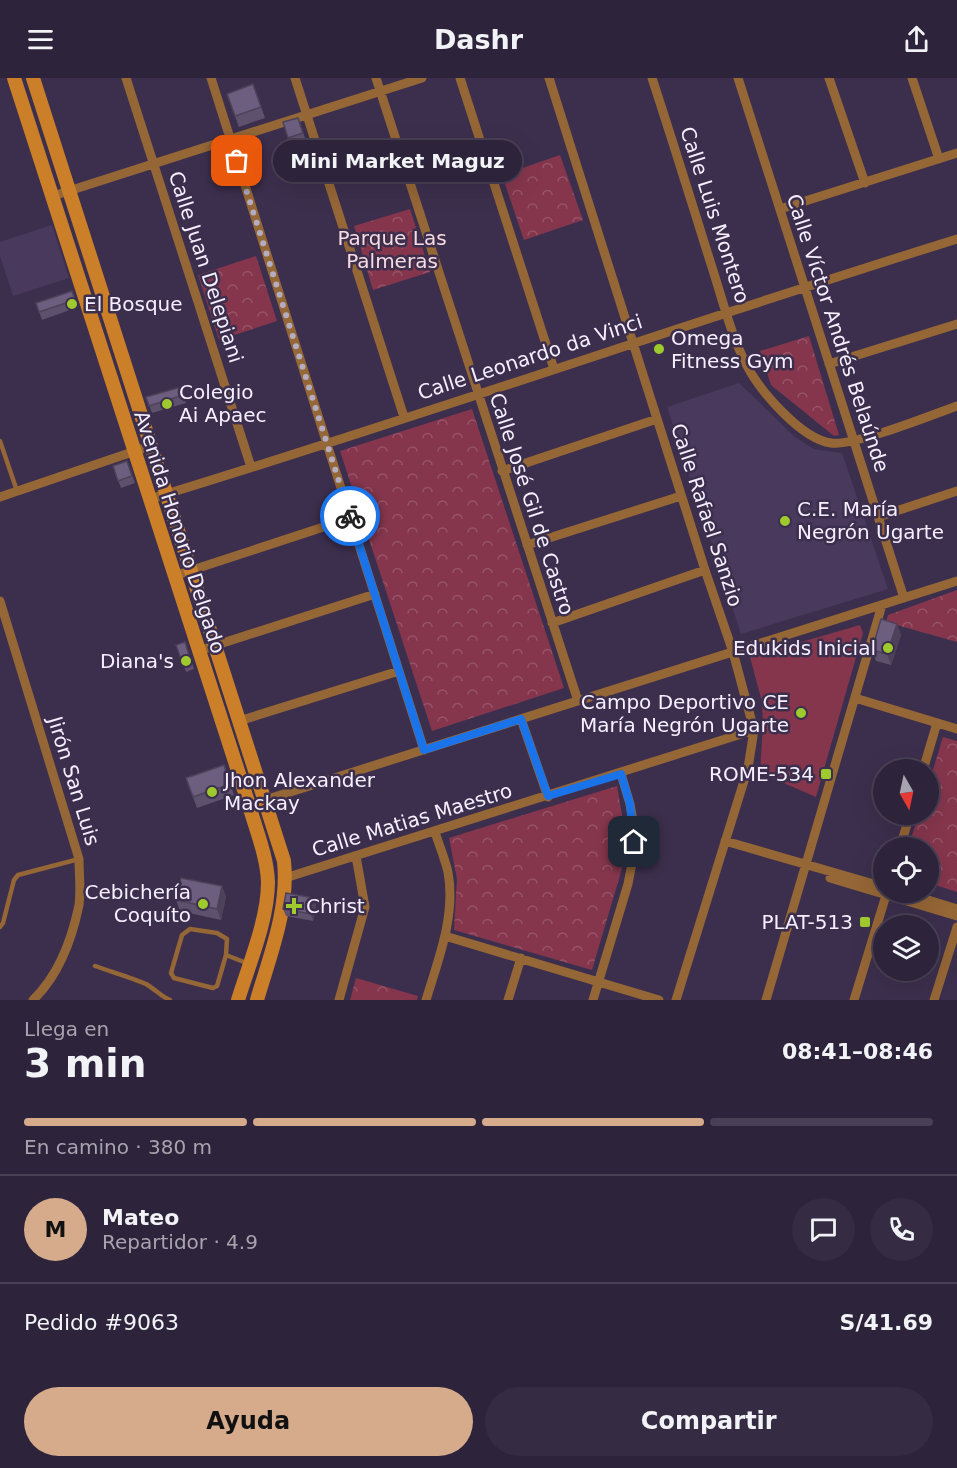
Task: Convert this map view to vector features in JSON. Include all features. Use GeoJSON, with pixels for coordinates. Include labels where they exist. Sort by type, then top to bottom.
{"type":"FeatureCollection","features":[{"type":"Feature","properties":{"kind":"street","name":"Avenida Honorio Delgado"},"geometry":{"type":"LineString","coordinates":[[14,78],[249,805],[266,864],[268,882],[266,903],[238,1000]]}},
{"type":"Feature","properties":{"kind":"street","name":"Avenida Honorio Delgado"},"geometry":{"type":"LineString","coordinates":[[33,78],[284,861],[284,905],[256,1000]]}},
{"type":"Feature","properties":{"kind":"street","name":"Calle Juan Delepiani"},"geometry":{"type":"LineString","coordinates":[[126,78],[251,467]]}},
{"type":"Feature","properties":{"kind":"street"},"geometry":{"type":"LineString","coordinates":[[211,78],[424,750]]}},
{"type":"Feature","properties":{"kind":"street"},"geometry":{"type":"LineString","coordinates":[[294,78],[404,417]]}},
{"type":"Feature","properties":{"kind":"street","name":"Calle José Gil de Castro"},"geometry":{"type":"LineString","coordinates":[[376,78],[578,701]]}},
{"type":"Feature","properties":{"kind":"street"},"geometry":{"type":"LineString","coordinates":[[53,196],[422,78]]}},
{"type":"Feature","properties":{"kind":"street"},"geometry":{"type":"LineString","coordinates":[[460,78],[554,369]]}},
{"type":"Feature","properties":{"kind":"street","name":"Calle Rafael Sanzio"},"geometry":{"type":"LineString","coordinates":[[549,78],[705,570],[734,652],[754,730],[748,768],[676,1000]]}},
{"type":"Feature","properties":{"kind":"street","name":"Calle Luis Montero"},"geometry":{"type":"LineString","coordinates":[[652,78],[727,312],[745,362],[759,387],[784,413],[809,434],[823,442],[839,444],[957,406]]}},
{"type":"Feature","properties":{"kind":"street","name":"Calle Víctor Andrés Belaúnde"},"geometry":{"type":"LineString","coordinates":[[738,78],[904,598]]}},
{"type":"Feature","properties":{"kind":"street"},"geometry":{"type":"LineString","coordinates":[[829,78],[865,183]]}},
{"type":"Feature","properties":{"kind":"street"},"geometry":{"type":"LineString","coordinates":[[912,78],[939,159]]}},
{"type":"Feature","properties":{"kind":"street"},"geometry":{"type":"LineString","coordinates":[[780,209],[957,153]]}},
{"type":"Feature","properties":{"kind":"street","name":"Calle Leonardo da Vinci"},"geometry":{"type":"LineString","coordinates":[[150,499],[957,238]]}},
{"type":"Feature","properties":{"kind":"street"},"geometry":{"type":"LineString","coordinates":[[829,364],[957,324]]}},
{"type":"Feature","properties":{"kind":"street"},"geometry":{"type":"LineString","coordinates":[[502,471],[657,419]]}},
{"type":"Feature","properties":{"kind":"street"},"geometry":{"type":"LineString","coordinates":[[0,496],[150,446]]}},
{"type":"Feature","properties":{"kind":"street"},"geometry":{"type":"LineString","coordinates":[[878,517],[957,491]]}},
{"type":"Feature","properties":{"kind":"street"},"geometry":{"type":"LineString","coordinates":[[527,545],[681,495]]}},
{"type":"Feature","properties":{"kind":"street"},"geometry":{"type":"LineString","coordinates":[[174,576],[351,518]]}},
{"type":"Feature","properties":{"kind":"street"},"geometry":{"type":"LineString","coordinates":[[552,623],[705,570]]}},
{"type":"Feature","properties":{"kind":"street"},"geometry":{"type":"LineString","coordinates":[[249,805],[957,581]]}},
{"type":"Feature","properties":{"kind":"street"},"geometry":{"type":"LineString","coordinates":[[198,651],[375,594]]}},
{"type":"Feature","properties":{"kind":"street","name":"Jirón San Luis"},"geometry":{"type":"LineString","coordinates":[[0,601],[80,858],[79,903],[67,950],[33,1000]]}},
{"type":"Feature","properties":{"kind":"street"},"geometry":{"type":"LineString","coordinates":[[766,1000],[882,605]]}},
{"type":"Feature","properties":{"kind":"street"},"geometry":{"type":"LineString","coordinates":[[239,721],[399,671]]}},
{"type":"Feature","properties":{"kind":"street"},"geometry":{"type":"LineString","coordinates":[[855,698],[957,729]]}},
{"type":"Feature","properties":{"kind":"street"},"geometry":{"type":"LineString","coordinates":[[521,719],[548,796]]}},
{"type":"Feature","properties":{"kind":"street"},"geometry":{"type":"LineString","coordinates":[[926,759],[937,723]]}},
{"type":"Feature","properties":{"kind":"street","name":"Calle Matias Maestro"},"geometry":{"type":"LineString","coordinates":[[285,878],[621,774],[754,730]]}},
{"type":"Feature","properties":{"kind":"street"},"geometry":{"type":"LineString","coordinates":[[593,1000],[628,884],[633,850],[632,815],[621,774]]}},
{"type":"Feature","properties":{"kind":"street"},"geometry":{"type":"LineString","coordinates":[[426,1000],[445,936],[448,908],[448,873],[435,832]]}},
{"type":"Feature","properties":{"kind":"street"},"geometry":{"type":"LineString","coordinates":[[725,841],[873,888]]}},
{"type":"Feature","properties":{"kind":"street"},"geometry":{"type":"LineString","coordinates":[[339,1000],[365,907],[356,856]]}},
{"type":"Feature","properties":{"kind":"street"},"geometry":{"type":"LineString","coordinates":[[854,1000],[883,903]]}},
{"type":"Feature","properties":{"kind":"street"},"geometry":{"type":"LineString","coordinates":[[919,903],[957,916]]}},
{"type":"Feature","properties":{"kind":"street"},"geometry":{"type":"LineString","coordinates":[[938,903],[957,909]]}},
{"type":"Feature","properties":{"kind":"street"},"geometry":{"type":"LineString","coordinates":[[934,1000],[957,927]]}},
{"type":"Feature","properties":{"kind":"street"},"geometry":{"type":"LineString","coordinates":[[445,936],[659,1000]]}},
{"type":"Feature","properties":{"kind":"street"},"geometry":{"type":"LineString","coordinates":[[508,1000],[521,958]]}},
{"type":"Feature","properties":{"kind":"lane"},"geometry":{"type":"LineString","coordinates":[[0,441],[17,491]]}},
{"type":"Feature","properties":{"kind":"lane"},"geometry":{"type":"LineString","coordinates":[[0,927],[14,880],[18,875],[80,858]]}},
{"type":"Feature","properties":{"kind":"lane"},"geometry":{"type":"LineString","coordinates":[[190,929],[217,933],[227,939],[226,955],[217,986],[213,988],[174,978],[171,973],[182,935],[190,929]]}},
{"type":"Feature","properties":{"kind":"lane"},"geometry":{"type":"LineString","coordinates":[[226,955],[249,964]]}},
{"type":"Feature","properties":{"kind":"lane"},"geometry":{"type":"LineString","coordinates":[[95,966],[145,984],[160,996],[170,1000]]}},
{"type":"Feature","properties":{"kind":"shaded area"},"geometry":{"type":"Polygon","coordinates":[[[52,225],[69,278],[13,296],[0,256],[0,242],[52,225]]]}},
{"type":"Feature","properties":{"kind":"shaded area","name":"C.E. María Negrón Ugarte"},"geometry":{"type":"Polygon","coordinates":[[[739,383],[795,437],[814,449],[842,453],[888,589],[741,634],[667,407],[739,383]]]}},
{"type":"Feature","properties":{"kind":"green space"},"geometry":{"type":"Polygon","coordinates":[[[560,155],[583,220],[524,240],[502,175],[560,155]]]}},
{"type":"Feature","properties":{"kind":"green space","name":"Parque Las Palmeras"},"geometry":{"type":"Polygon","coordinates":[[[410,209],[430,272],[373,290],[354,226],[410,209]]]}},
{"type":"Feature","properties":{"kind":"green space"},"geometry":{"type":"Polygon","coordinates":[[[256,256],[277,321],[219,340],[198,275],[256,256]]]}},
{"type":"Feature","properties":{"kind":"green space"},"geometry":{"type":"Polygon","coordinates":[[[809,336],[839,435],[834,436],[771,385],[760,351],[809,336]]]}},
{"type":"Feature","properties":{"kind":"green space"},"geometry":{"type":"Polygon","coordinates":[[[472,409],[564,688],[432,731],[340,451],[472,409]]]}},
{"type":"Feature","properties":{"kind":"green space"},"geometry":{"type":"Polygon","coordinates":[[[957,590],[957,642],[886,622],[888,615],[957,590]]]}},
{"type":"Feature","properties":{"kind":"green space","name":"Campo Deportivo CE María Negrón Ugarte"},"geometry":{"type":"Polygon","coordinates":[[[860,625],[863,633],[816,797],[760,773],[762,702],[750,657],[860,625]]]}},
{"type":"Feature","properties":{"kind":"green space"},"geometry":{"type":"Polygon","coordinates":[[[943,737],[957,741],[957,892],[939,886],[939,837],[911,837],[916,825],[939,825],[939,759],[936,759],[943,737]]]}},
{"type":"Feature","properties":{"kind":"green space"},"geometry":{"type":"Polygon","coordinates":[[[617,786],[626,839],[623,865],[592,970],[454,930],[457,879],[449,838],[617,786]]]}},
{"type":"Feature","properties":{"kind":"green space"},"geometry":{"type":"Polygon","coordinates":[[[356,978],[418,996],[417,1000],[350,1000],[356,978]]]}},
{"type":"Feature","properties":{"kind":"building"},"geometry":{"type":"Polygon","coordinates":[[[253,84],[261,107],[235,116],[227,94],[253,84]]]}},
{"type":"Feature","properties":{"kind":"building"},"geometry":{"type":"Polygon","coordinates":[[[298,118],[303,133],[288,138],[283,122],[298,118]]]}},
{"type":"Feature","properties":{"kind":"building"},"geometry":{"type":"Polygon","coordinates":[[[72,291],[75,300],[39,312],[36,303],[72,291]]]}},
{"type":"Feature","properties":{"kind":"building"},"geometry":{"type":"Polygon","coordinates":[[[181,387],[183,395],[149,406],[146,397],[181,387]]]}},
{"type":"Feature","properties":{"kind":"building"},"geometry":{"type":"Polygon","coordinates":[[[127,461],[132,476],[118,481],[113,466],[127,461]]]}},
{"type":"Feature","properties":{"kind":"building"},"geometry":{"type":"Polygon","coordinates":[[[881,619],[897,624],[887,654],[872,650],[881,619]]]}},
{"type":"Feature","properties":{"kind":"building"},"geometry":{"type":"Polygon","coordinates":[[[185,642],[191,662],[183,665],[176,645],[185,642]]]}},
{"type":"Feature","properties":{"kind":"building"},"geometry":{"type":"Polygon","coordinates":[[[224,765],[230,784],[193,797],[186,778],[224,765]]]}},
{"type":"Feature","properties":{"kind":"building"},"geometry":{"type":"Polygon","coordinates":[[[181,878],[222,886],[217,909],[176,900],[181,878]]]}},
{"type":"Feature","properties":{"kind":"building"},"geometry":{"type":"Polygon","coordinates":[[[286,893],[314,898],[311,914],[283,909],[286,893]]]}},
{"type":"Feature","properties":{"kind":"way so far"},"geometry":{"type":"LineString","coordinates":[[237,161],[350,516]]}},
{"type":"Feature","properties":{"kind":"place","name":"Mini Market Maguz"},"geometry":{"type":"Point","coordinates":[237,161]}},
{"type":"Feature","properties":{"kind":"place","name":"El Bosque"},"geometry":{"type":"Point","coordinates":[72,304]}},
{"type":"Feature","properties":{"kind":"place","name":"Omega Fitness Gym"},"geometry":{"type":"Point","coordinates":[659,349]}},
{"type":"Feature","properties":{"kind":"place","name":"Colegio Ai Apaec"},"geometry":{"type":"Point","coordinates":[167,404]}},
{"type":"Feature","properties":{"kind":"place","name":"C.E. María Negrón Ugarte"},"geometry":{"type":"Point","coordinates":[785,521]}},
{"type":"Feature","properties":{"kind":"place","name":"Edukids Inicial"},"geometry":{"type":"Point","coordinates":[888,648]}},
{"type":"Feature","properties":{"kind":"place","name":"Diana's"},"geometry":{"type":"Point","coordinates":[186,661]}},
{"type":"Feature","properties":{"kind":"place","name":"Campo Deportivo CE María Negrón Ugarte"},"geometry":{"type":"Point","coordinates":[801,713]}},
{"type":"Feature","properties":{"kind":"place","name":"ROME-534"},"geometry":{"type":"Point","coordinates":[826,774]}},
{"type":"Feature","properties":{"kind":"place","name":"Jhon Alexander Mackay"},"geometry":{"type":"Point","coordinates":[212,792]}},
{"type":"Feature","properties":{"kind":"place","name":"Cebichería Coquíto"},"geometry":{"type":"Point","coordinates":[203,904]}},
{"type":"Feature","properties":{"kind":"place","name":"Christ"},"geometry":{"type":"Point","coordinates":[294,906]}},
{"type":"Feature","properties":{"kind":"place","name":"PLAT-513"},"geometry":{"type":"Point","coordinates":[865,922]}},
{"type":"Feature","properties":{"kind":"route"},"geometry":{"type":"LineString","coordinates":[[350,516],[424,750],[521,719],[548,796],[621,774],[630,804],[634,842]]}}]}
